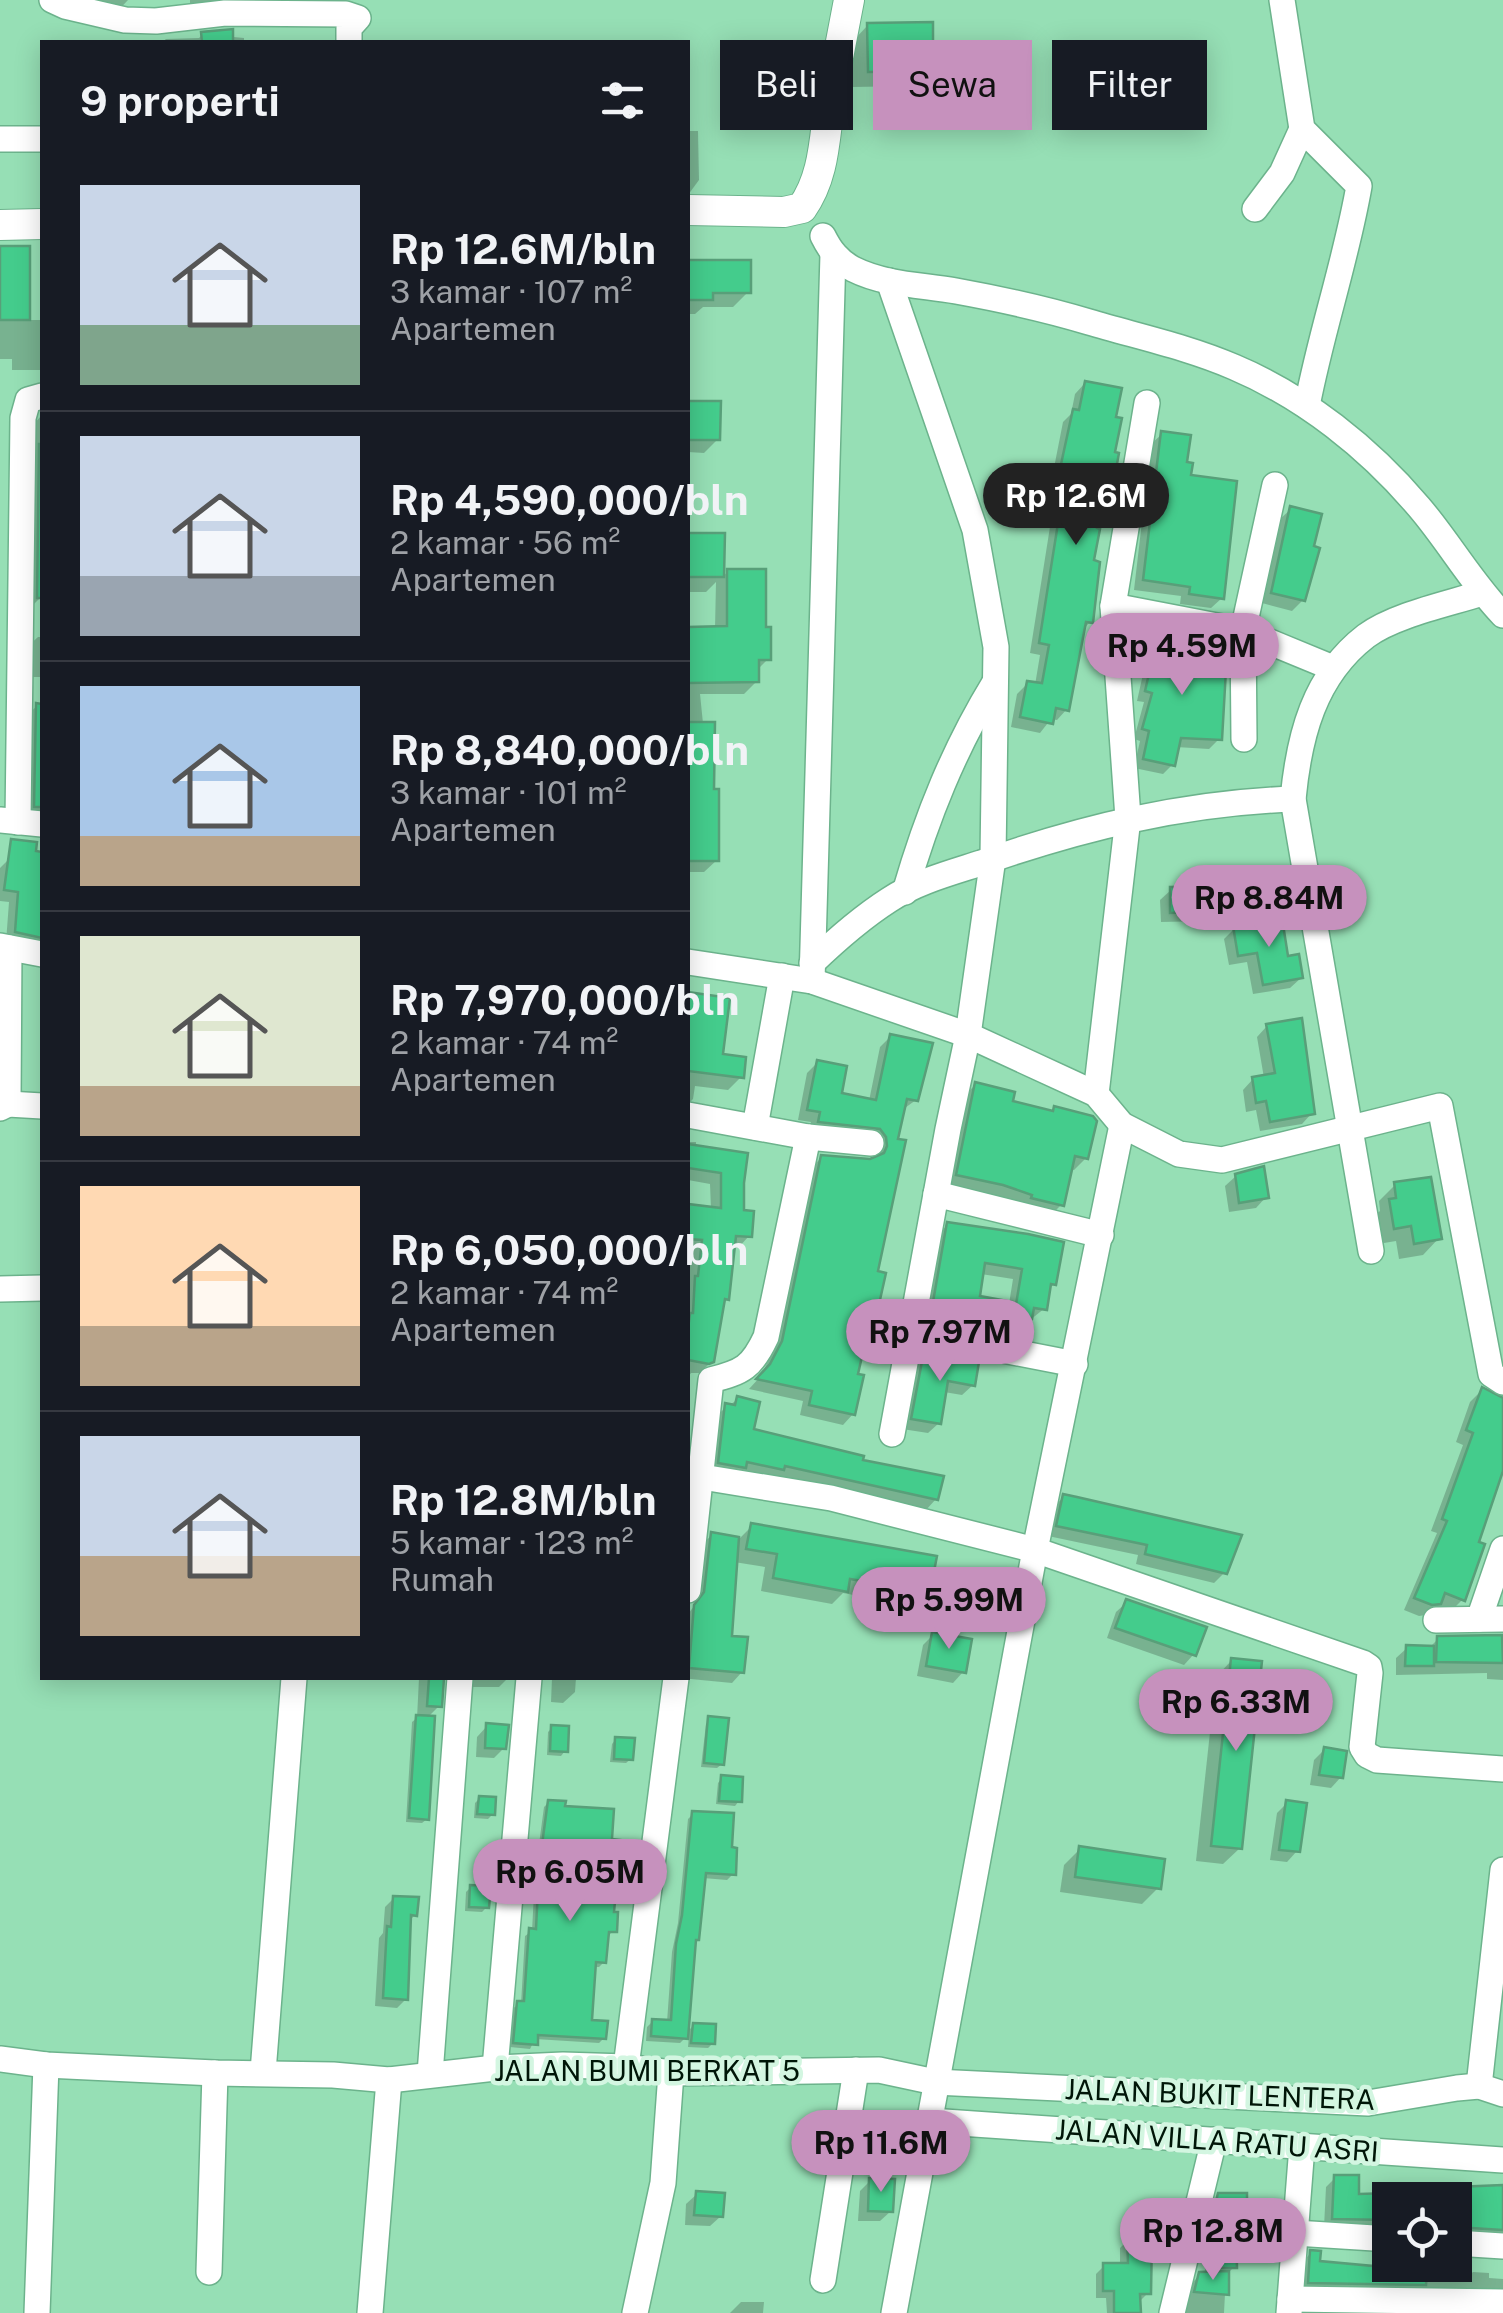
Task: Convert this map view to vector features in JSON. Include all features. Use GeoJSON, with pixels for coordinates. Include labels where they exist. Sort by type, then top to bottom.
{"type":"FeatureCollection","features":[{"type":"Feature","properties":{"kind":"street"},"geometry":{"type":"LineString","coordinates":[[52,0],[158,32],[225,13],[346,14],[358,18],[349,28],[349,40]]}},
{"type":"Feature","properties":{"kind":"street"},"geometry":{"type":"LineString","coordinates":[[690,210],[784,212],[802,208],[812,194],[822,164],[830,98],[850,0]]}},
{"type":"Feature","properties":{"kind":"street"},"geometry":{"type":"LineString","coordinates":[[1255,209],[1282,172],[1302,129],[1282,0]]}},
{"type":"Feature","properties":{"kind":"street"},"geometry":{"type":"LineString","coordinates":[[1302,129],[1360,186],[1348,251],[1327,314],[1307,406]]}},
{"type":"Feature","properties":{"kind":"street"},"geometry":{"type":"LineString","coordinates":[[0,139],[40,139]]}},
{"type":"Feature","properties":{"kind":"street"},"geometry":{"type":"LineString","coordinates":[[0,225],[40,224]]}},
{"type":"Feature","properties":{"kind":"street"},"geometry":{"type":"LineString","coordinates":[[812,972],[828,245],[852,268],[888,282],[958,292],[1084,320],[1232,366],[1307,406],[1356,445],[1420,508],[1482,593],[1503,615]]}},
{"type":"Feature","properties":{"kind":"street"},"geometry":{"type":"LineString","coordinates":[[888,282],[975,530],[996,647],[993,858],[968,1035],[892,1434]]}},
{"type":"Feature","properties":{"kind":"street"},"geometry":{"type":"LineString","coordinates":[[20,822],[11,667],[11,481],[28,400],[40,397]]}},
{"type":"Feature","properties":{"kind":"street"},"geometry":{"type":"LineString","coordinates":[[1096,1094],[1128,818],[1113,606],[1147,402]]}},
{"type":"Feature","properties":{"kind":"street"},"geometry":{"type":"LineString","coordinates":[[1244,739],[1243,631],[1275,486]]}},
{"type":"Feature","properties":{"kind":"street"},"geometry":{"type":"LineString","coordinates":[[1371,1251],[1293,799],[1302,736],[1314,697],[1333,668],[1368,634],[1482,593]]}},
{"type":"Feature","properties":{"kind":"street"},"geometry":{"type":"LineString","coordinates":[[1113,606],[1243,631],[1333,668]]}},
{"type":"Feature","properties":{"kind":"street"},"geometry":{"type":"LineString","coordinates":[[905,892],[943,777],[996,681]]}},
{"type":"Feature","properties":{"kind":"street"},"geometry":{"type":"LineString","coordinates":[[812,972],[842,935],[890,898],[993,858],[1128,818],[1226,801],[1293,799]]}},
{"type":"Feature","properties":{"kind":"street"},"geometry":{"type":"LineString","coordinates":[[40,954],[5,947],[4,1106],[40,1106]]}},
{"type":"Feature","properties":{"kind":"street"},"geometry":{"type":"LineString","coordinates":[[690,962],[782,976],[812,972],[968,1035],[1096,1094],[1122,1124],[1188,1157],[1222,1160],[1440,1106],[1491,1374],[1503,1382]]}},
{"type":"Feature","properties":{"kind":"street"},"geometry":{"type":"LineString","coordinates":[[755,1128],[782,976]]}},
{"type":"Feature","properties":{"kind":"street"},"geometry":{"type":"LineString","coordinates":[[690,1115],[871,1144]]}},
{"type":"Feature","properties":{"kind":"street"},"geometry":{"type":"LineString","coordinates":[[894,2313],[1034,1550],[1122,1124]]}},
{"type":"Feature","properties":{"kind":"street"},"geometry":{"type":"LineString","coordinates":[[690,1574],[702,1477],[699,1378],[743,1370],[755,1361],[766,1338],[808,1137]]}},
{"type":"Feature","properties":{"kind":"street"},"geometry":{"type":"LineString","coordinates":[[936,1194],[1102,1234]]}},
{"type":"Feature","properties":{"kind":"street"},"geometry":{"type":"LineString","coordinates":[[0,1289],[40,1288]]}},
{"type":"Feature","properties":{"kind":"street"},"geometry":{"type":"LineString","coordinates":[[910,1332],[1075,1364]]}},
{"type":"Feature","properties":{"kind":"street"},"geometry":{"type":"LineString","coordinates":[[702,1477],[831,1498],[1034,1550],[1363,1662],[1370,1673],[1362,1746],[1367,1755],[1377,1760],[1503,1769]]}},
{"type":"Feature","properties":{"kind":"street"},"geometry":{"type":"LineString","coordinates":[[1436,1620],[1491,1619],[1503,1549]]}},
{"type":"Feature","properties":{"kind":"street"},"geometry":{"type":"LineString","coordinates":[[263,2072],[294,1680]]}},
{"type":"Feature","properties":{"kind":"street"},"geometry":{"type":"LineString","coordinates":[[430,2074],[460,1680]]}},
{"type":"Feature","properties":{"kind":"street"},"geometry":{"type":"LineString","coordinates":[[496,2068],[528,1680]]}},
{"type":"Feature","properties":{"kind":"street"},"geometry":{"type":"LineString","coordinates":[[626,2067],[676,1680]]}},
{"type":"Feature","properties":{"kind":"street"},"geometry":{"type":"LineString","coordinates":[[1491,2090],[1503,1870]]}},
{"type":"Feature","properties":{"kind":"street","name":"JALAN BUMI BERKAT 5"},"geometry":{"type":"LineString","coordinates":[[0,2059],[46,2065],[389,2080],[563,2064],[671,2074],[879,2070],[935,2082]]}},
{"type":"Feature","properties":{"kind":"street"},"geometry":{"type":"LineString","coordinates":[[37,2313],[46,2065]]}},
{"type":"Feature","properties":{"kind":"street"},"geometry":{"type":"LineString","coordinates":[[822,2280],[856,2070]]}},
{"type":"Feature","properties":{"kind":"street"},"geometry":{"type":"LineString","coordinates":[[209,2272],[215,2074]]}},
{"type":"Feature","properties":{"kind":"street"},"geometry":{"type":"LineString","coordinates":[[634,2313],[663,2183],[671,2074]]}},
{"type":"Feature","properties":{"kind":"street"},"geometry":{"type":"LineString","coordinates":[[370,2313],[389,2080]]}},
{"type":"Feature","properties":{"kind":"street","name":"JALAN BUKIT LENTERA"},"geometry":{"type":"LineString","coordinates":[[935,2082],[1368,2103],[1491,2090]]}},
{"type":"Feature","properties":{"kind":"street","name":"JALAN VILLA RATU ASRI"},"geometry":{"type":"LineString","coordinates":[[930,2121],[1503,2160]]}},
{"type":"Feature","properties":{"kind":"street"},"geometry":{"type":"LineString","coordinates":[[1172,2313],[1214,2140]]}},
{"type":"Feature","properties":{"kind":"street"},"geometry":{"type":"LineString","coordinates":[[1302,2146],[1289,2306],[1503,2302]]}},
{"type":"Feature","properties":{"kind":"street"},"geometry":{"type":"LineString","coordinates":[[1295,2233],[1372,2238]]}},
{"type":"Feature","properties":{"kind":"street"},"geometry":{"type":"LineString","coordinates":[[1472,2244],[1503,2246]]}},
{"type":"Feature","properties":{"kind":"building"},"geometry":{"type":"Polygon","coordinates":[[[933,22],[933,40],[873,40],[873,72],[868,72],[867,23],[933,22]]]}},
{"type":"Feature","properties":{"kind":"building"},"geometry":{"type":"Polygon","coordinates":[[[233,29],[233,40],[202,40],[201,32],[233,29]]]}},
{"type":"Feature","properties":{"kind":"building"},"geometry":{"type":"Polygon","coordinates":[[[0,246],[30,246],[30,320],[0,320],[0,246]]]}},
{"type":"Feature","properties":{"kind":"building"},"geometry":{"type":"Polygon","coordinates":[[[690,260],[751,260],[751,293],[713,293],[713,300],[690,300],[690,260]]]}},
{"type":"Feature","properties":{"kind":"building"},"geometry":{"type":"Polygon","coordinates":[[[1085,381],[1122,388],[1116,417],[1122,418],[1115,452],[1119,453],[1115,475],[1108,474],[1097,528],[1100,529],[1094,560],[1100,562],[1093,623],[1086,622],[1069,711],[1056,708],[1053,724],[1020,717],[1027,681],[1042,683],[1049,645],[1039,643],[1065,479],[1058,478],[1073,409],[1079,410],[1085,381]]]}},
{"type":"Feature","properties":{"kind":"building"},"geometry":{"type":"Polygon","coordinates":[[[690,401],[721,401],[720,440],[690,440],[690,401]]]}},
{"type":"Feature","properties":{"kind":"building"},"geometry":{"type":"Polygon","coordinates":[[[1161,431],[1191,435],[1187,462],[1193,463],[1191,475],[1237,481],[1224,599],[1189,594],[1190,587],[1143,580],[1161,431]]]}},
{"type":"Feature","properties":{"kind":"building"},"geometry":{"type":"Polygon","coordinates":[[[39,444],[40,444],[40,598],[39,444]]]}},
{"type":"Feature","properties":{"kind":"building"},"geometry":{"type":"Polygon","coordinates":[[[1290,506],[1322,514],[1314,546],[1320,548],[1305,601],[1271,593],[1290,506]]]}},
{"type":"Feature","properties":{"kind":"building"},"geometry":{"type":"Polygon","coordinates":[[[690,533],[725,533],[724,577],[690,577],[690,533]]]}},
{"type":"Feature","properties":{"kind":"building"},"geometry":{"type":"Polygon","coordinates":[[[727,569],[766,569],[766,627],[771,627],[771,660],[759,660],[759,682],[690,683],[690,627],[727,626],[727,569]]]}},
{"type":"Feature","properties":{"kind":"building"},"geometry":{"type":"Polygon","coordinates":[[[1146,639],[1183,650],[1227,652],[1222,740],[1181,738],[1175,766],[1143,759],[1149,731],[1142,729],[1152,693],[1145,691],[1151,665],[1139,661],[1146,639]]]}},
{"type":"Feature","properties":{"kind":"building"},"geometry":{"type":"Polygon","coordinates":[[[36,703],[40,704],[40,807],[34,807],[36,703]]]}},
{"type":"Feature","properties":{"kind":"building"},"geometry":{"type":"Polygon","coordinates":[[[690,722],[715,722],[719,861],[690,861],[690,722]]]}},
{"type":"Feature","properties":{"kind":"building"},"geometry":{"type":"Polygon","coordinates":[[[11,839],[37,842],[40,938],[15,932],[18,892],[4,890],[11,839]]]}},
{"type":"Feature","properties":{"kind":"building"},"geometry":{"type":"Polygon","coordinates":[[[1221,886],[1221,911],[1170,913],[1170,887],[1221,886]]]}},
{"type":"Feature","properties":{"kind":"building"},"geometry":{"type":"Polygon","coordinates":[[[1282,918],[1288,956],[1299,954],[1303,978],[1263,985],[1257,953],[1238,956],[1233,926],[1282,918]]]}},
{"type":"Feature","properties":{"kind":"building"},"geometry":{"type":"Polygon","coordinates":[[[690,992],[730,998],[723,1054],[746,1057],[744,1078],[690,1071],[690,992]]]}},
{"type":"Feature","properties":{"kind":"building"},"geometry":{"type":"Polygon","coordinates":[[[1302,1018],[1315,1114],[1270,1122],[1266,1101],[1256,1103],[1252,1077],[1275,1073],[1266,1024],[1302,1018]]]}},
{"type":"Feature","properties":{"kind":"building"},"geometry":{"type":"Polygon","coordinates":[[[890,1034],[933,1043],[918,1101],[907,1099],[898,1139],[906,1140],[878,1271],[886,1273],[871,1340],[866,1339],[858,1374],[864,1375],[855,1415],[809,1405],[812,1391],[756,1379],[770,1364],[782,1341],[821,1155],[870,1159],[884,1153],[887,1146],[880,1129],[818,1122],[820,1112],[807,1110],[817,1060],[847,1066],[842,1093],[876,1100],[890,1034]]]}},
{"type":"Feature","properties":{"kind":"building"},"geometry":{"type":"Polygon","coordinates":[[[975,1082],[1015,1092],[1013,1101],[1053,1111],[1054,1106],[1093,1116],[1097,1121],[1088,1159],[1075,1156],[1064,1206],[1031,1198],[1032,1195],[1003,1185],[956,1175],[975,1082]]]}},
{"type":"Feature","properties":{"kind":"building"},"geometry":{"type":"Polygon","coordinates":[[[690,1144],[748,1153],[744,1210],[754,1211],[752,1237],[736,1236],[729,1300],[725,1299],[714,1362],[709,1364],[690,1360],[690,1313],[702,1240],[690,1239],[690,1204],[721,1208],[721,1173],[690,1168],[690,1144]]]}},
{"type":"Feature","properties":{"kind":"building"},"geometry":{"type":"Polygon","coordinates":[[[1264,1166],[1269,1198],[1239,1203],[1235,1174],[1264,1166]]]}},
{"type":"Feature","properties":{"kind":"building"},"geometry":{"type":"Polygon","coordinates":[[[1431,1177],[1442,1239],[1414,1244],[1411,1226],[1394,1229],[1389,1199],[1396,1198],[1394,1182],[1431,1177]]]}},
{"type":"Feature","properties":{"kind":"building"},"geometry":{"type":"Polygon","coordinates":[[[947,1222],[1064,1242],[1047,1310],[1034,1308],[1032,1319],[1014,1316],[1022,1269],[985,1263],[980,1296],[1013,1302],[1008,1328],[986,1324],[985,1330],[930,1319],[947,1222]]]}},
{"type":"Feature","properties":{"kind":"building"},"geometry":{"type":"Polygon","coordinates":[[[924,1351],[979,1362],[975,1386],[948,1381],[941,1424],[911,1419],[924,1351]]]}},
{"type":"Feature","properties":{"kind":"building"},"geometry":{"type":"Polygon","coordinates":[[[1482,1387],[1503,1398],[1503,1471],[1479,1542],[1485,1544],[1465,1601],[1445,1593],[1441,1604],[1432,1605],[1414,1598],[1447,1521],[1442,1519],[1473,1433],[1466,1430],[1482,1387]]]}},
{"type":"Feature","properties":{"kind":"building"},"geometry":{"type":"Polygon","coordinates":[[[737,1396],[760,1402],[754,1429],[864,1456],[863,1460],[944,1476],[938,1500],[785,1466],[784,1470],[747,1462],[746,1468],[718,1463],[725,1403],[735,1405],[737,1396]]]}},
{"type":"Feature","properties":{"kind":"building"},"geometry":{"type":"Polygon","coordinates":[[[1063,1494],[1242,1535],[1227,1574],[1145,1554],[1147,1545],[1056,1526],[1063,1494]]]}},
{"type":"Feature","properties":{"kind":"building"},"geometry":{"type":"Polygon","coordinates":[[[751,1523],[937,1556],[931,1587],[886,1579],[885,1585],[850,1579],[848,1592],[773,1578],[777,1554],[746,1549],[751,1523]]]}},
{"type":"Feature","properties":{"kind":"building"},"geometry":{"type":"Polygon","coordinates":[[[711,1532],[739,1537],[732,1636],[748,1637],[744,1673],[690,1668],[694,1605],[704,1592],[711,1532]]]}},
{"type":"Feature","properties":{"kind":"building"},"geometry":{"type":"Polygon","coordinates":[[[1126,1599],[1207,1627],[1196,1656],[1115,1628],[1126,1599]]]}},
{"type":"Feature","properties":{"kind":"building"},"geometry":{"type":"Polygon","coordinates":[[[932,1632],[972,1639],[966,1673],[926,1666],[932,1632]]]}},
{"type":"Feature","properties":{"kind":"building"},"geometry":{"type":"Polygon","coordinates":[[[1502,1635],[1503,1663],[1436,1662],[1437,1636],[1502,1635]]]}},
{"type":"Feature","properties":{"kind":"building"},"geometry":{"type":"Polygon","coordinates":[[[1406,1645],[1434,1646],[1434,1666],[1405,1666],[1406,1645]]]}},
{"type":"Feature","properties":{"kind":"building"},"geometry":{"type":"Polygon","coordinates":[[[1231,1658],[1262,1661],[1242,1849],[1211,1846],[1231,1658]]]}},
{"type":"Feature","properties":{"kind":"building"},"geometry":{"type":"Polygon","coordinates":[[[429,1680],[444,1680],[442,1707],[427,1706],[429,1680]]]}},
{"type":"Feature","properties":{"kind":"building"},"geometry":{"type":"Polygon","coordinates":[[[416,1715],[435,1716],[429,1820],[409,1818],[416,1715]]]}},
{"type":"Feature","properties":{"kind":"building"},"geometry":{"type":"Polygon","coordinates":[[[708,1716],[729,1718],[724,1765],[704,1763],[708,1716]]]}},
{"type":"Feature","properties":{"kind":"building"},"geometry":{"type":"Polygon","coordinates":[[[486,1723],[509,1725],[506,1749],[485,1748],[486,1723]]]}},
{"type":"Feature","properties":{"kind":"building"},"geometry":{"type":"Polygon","coordinates":[[[551,1725],[569,1726],[568,1752],[550,1751],[551,1725]]]}},
{"type":"Feature","properties":{"kind":"building"},"geometry":{"type":"Polygon","coordinates":[[[615,1737],[635,1738],[633,1760],[614,1759],[615,1737]]]}},
{"type":"Feature","properties":{"kind":"building"},"geometry":{"type":"Polygon","coordinates":[[[1324,1747],[1347,1751],[1343,1778],[1319,1775],[1324,1747]]]}},
{"type":"Feature","properties":{"kind":"building"},"geometry":{"type":"Polygon","coordinates":[[[721,1775],[743,1777],[742,1802],[719,1801],[721,1775]]]}},
{"type":"Feature","properties":{"kind":"building"},"geometry":{"type":"Polygon","coordinates":[[[479,1796],[496,1797],[495,1815],[477,1814],[479,1796]]]}},
{"type":"Feature","properties":{"kind":"building"},"geometry":{"type":"Polygon","coordinates":[[[548,1800],[566,1801],[565,1806],[614,1809],[612,1839],[621,1840],[614,1912],[618,1912],[617,1932],[609,1932],[606,1963],[596,1962],[592,2020],[608,2021],[606,2039],[538,2035],[538,2045],[513,2043],[517,2001],[524,2001],[529,1928],[536,1929],[548,1800]]]}},
{"type":"Feature","properties":{"kind":"building"},"geometry":{"type":"Polygon","coordinates":[[[1286,1800],[1307,1803],[1300,1852],[1279,1850],[1286,1800]]]}},
{"type":"Feature","properties":{"kind":"building"},"geometry":{"type":"Polygon","coordinates":[[[692,1811],[734,1813],[732,1847],[737,1848],[736,1875],[706,1873],[688,2039],[651,2036],[652,2019],[671,2020],[692,1811]]]}},
{"type":"Feature","properties":{"kind":"building"},"geometry":{"type":"Polygon","coordinates":[[[1079,1846],[1165,1859],[1161,1889],[1075,1877],[1079,1846]]]}},
{"type":"Feature","properties":{"kind":"building"},"geometry":{"type":"Polygon","coordinates":[[[470,1885],[491,1886],[489,1908],[469,1907],[470,1885]]]}},
{"type":"Feature","properties":{"kind":"building"},"geometry":{"type":"Polygon","coordinates":[[[393,1896],[419,1897],[417,1916],[411,1915],[408,2000],[383,1998],[387,1926],[391,1927],[393,1896]]]}},
{"type":"Feature","properties":{"kind":"building"},"geometry":{"type":"Polygon","coordinates":[[[693,2023],[716,2024],[715,2044],[691,2043],[693,2023]]]}},
{"type":"Feature","properties":{"kind":"building"},"geometry":{"type":"Polygon","coordinates":[[[1334,2175],[1359,2175],[1359,2194],[1372,2194],[1372,2220],[1332,2219],[1334,2175]]]}},
{"type":"Feature","properties":{"kind":"building"},"geometry":{"type":"Polygon","coordinates":[[[869,2178],[895,2179],[893,2212],[868,2211],[869,2178]]]}},
{"type":"Feature","properties":{"kind":"building"},"geometry":{"type":"Polygon","coordinates":[[[1503,2185],[1503,2230],[1472,2228],[1472,2186],[1503,2185]]]}},
{"type":"Feature","properties":{"kind":"building"},"geometry":{"type":"Polygon","coordinates":[[[696,2191],[725,2193],[723,2217],[694,2215],[696,2191]]]}},
{"type":"Feature","properties":{"kind":"building"},"geometry":{"type":"Polygon","coordinates":[[[1218,2193],[1247,2193],[1247,2222],[1236,2222],[1237,2268],[1212,2268],[1213,2213],[1218,2193]]]}},
{"type":"Feature","properties":{"kind":"building"},"geometry":{"type":"Polygon","coordinates":[[[1127,2237],[1152,2237],[1151,2294],[1140,2294],[1141,2313],[1114,2313],[1114,2291],[1103,2291],[1103,2263],[1128,2263],[1127,2237]]]}},
{"type":"Feature","properties":{"kind":"building"},"geometry":{"type":"Polygon","coordinates":[[[1310,2250],[1321,2251],[1320,2261],[1372,2266],[1372,2282],[1426,2282],[1426,2285],[1308,2283],[1310,2250]]]}},
{"type":"Feature","properties":{"kind":"building"},"geometry":{"type":"Polygon","coordinates":[[[1229,2271],[1229,2295],[1194,2292],[1199,2272],[1229,2271]]]}}]}
